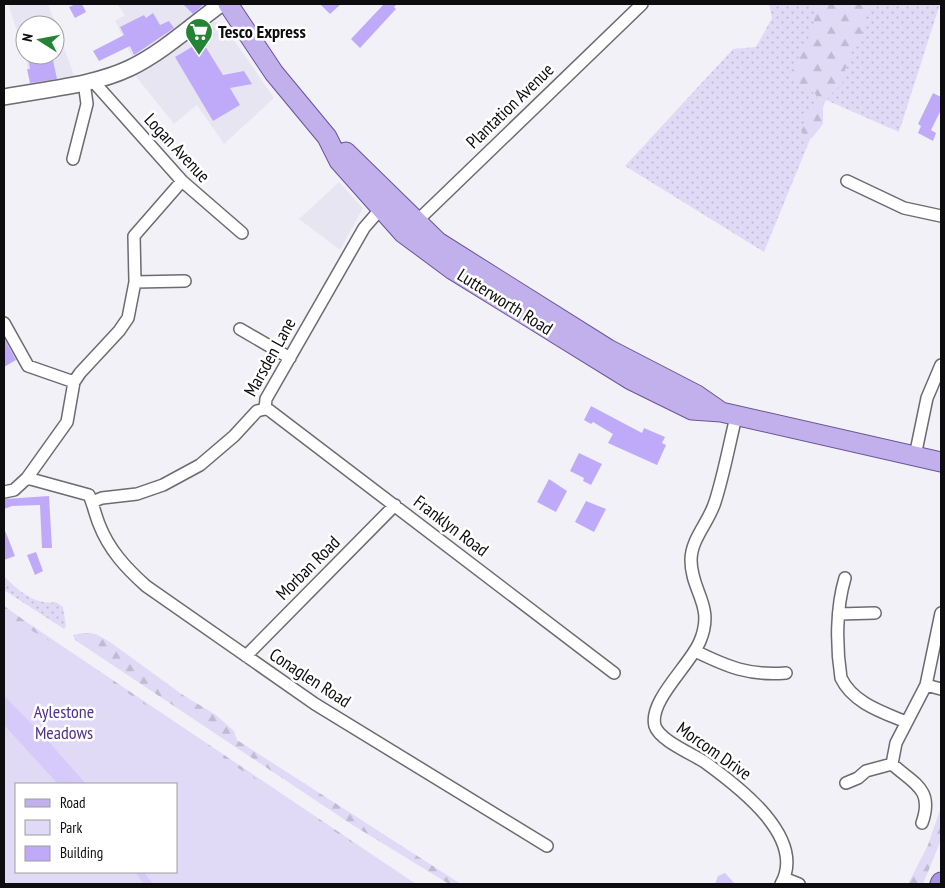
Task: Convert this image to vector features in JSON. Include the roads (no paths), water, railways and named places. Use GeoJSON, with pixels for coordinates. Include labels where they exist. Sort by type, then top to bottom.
{"type":"FeatureCollection","features":[{"type":"Feature","properties":{"kind":"main road","name":"Lutterworth Road"},"geometry":{"type":"LineString","coordinates":[[228,4],[274,74],[386,204],[453,270],[630,380],[729,415],[941,462]]}},
{"type":"Feature","properties":{"kind":"street"},"geometry":{"type":"LineString","coordinates":[[4,97],[88,81],[131,68],[221,4]]}},
{"type":"Feature","properties":{"kind":"street","name":"Plantation Avenue"},"geometry":{"type":"LineString","coordinates":[[409,228],[642,4]]}},
{"type":"Feature","properties":{"kind":"street"},"geometry":{"type":"LineString","coordinates":[[73,159],[87,104],[88,81]]}},
{"type":"Feature","properties":{"kind":"street","name":"Logan Avenue"},"geometry":{"type":"LineString","coordinates":[[88,81],[182,182],[242,233]]}},
{"type":"Feature","properties":{"kind":"street"},"geometry":{"type":"LineString","coordinates":[[847,181],[904,208],[941,216]]}},
{"type":"Feature","properties":{"kind":"street"},"geometry":{"type":"LineString","coordinates":[[4,492],[14,490],[27,478],[67,422],[74,382],[80,373],[119,332],[128,318],[135,282],[134,236],[182,182]]}},
{"type":"Feature","properties":{"kind":"street","name":"Marsden Lane"},"geometry":{"type":"LineString","coordinates":[[92,502],[102,498],[137,494],[170,481],[200,465],[234,436],[257,411],[265,409],[266,399],[364,228],[386,204]]}},
{"type":"Feature","properties":{"kind":"street"},"geometry":{"type":"LineString","coordinates":[[135,282],[185,281]]}},
{"type":"Feature","properties":{"kind":"street"},"geometry":{"type":"LineString","coordinates":[[4,323],[28,366],[74,382]]}},
{"type":"Feature","properties":{"kind":"street"},"geometry":{"type":"LineString","coordinates":[[240,329],[290,358]]}},
{"type":"Feature","properties":{"kind":"street"},"geometry":{"type":"LineString","coordinates":[[915,456],[927,398],[941,365]]}},
{"type":"Feature","properties":{"kind":"street","name":"Franklyn Road"},"geometry":{"type":"LineString","coordinates":[[265,409],[614,673]]}},
{"type":"Feature","properties":{"kind":"street","name":"Morcom Drive"},"geometry":{"type":"LineString","coordinates":[[729,415],[715,502],[692,551],[693,575],[702,598],[705,618],[701,640],[658,704],[656,727],[665,739],[706,763],[753,800],[777,831],[786,850],[787,871],[783,881]]}},
{"type":"Feature","properties":{"kind":"street"},"geometry":{"type":"LineString","coordinates":[[27,478],[86,493],[92,502]]}},
{"type":"Feature","properties":{"kind":"street","name":"Conaglen Road"},"geometry":{"type":"LineString","coordinates":[[92,502],[106,538],[123,565],[153,591],[315,704],[547,846]]}},
{"type":"Feature","properties":{"kind":"street","name":"Morban Road"},"geometry":{"type":"LineString","coordinates":[[246,656],[394,505]]}},
{"type":"Feature","properties":{"kind":"street"},"geometry":{"type":"LineString","coordinates":[[845,578],[840,595],[839,614],[840,668],[845,687],[868,705],[906,722]]}},
{"type":"Feature","properties":{"kind":"street"},"geometry":{"type":"LineString","coordinates":[[839,614],[875,613]]}},
{"type":"Feature","properties":{"kind":"street"},"geometry":{"type":"LineString","coordinates":[[892,764],[896,743],[926,685],[941,613]]}},
{"type":"Feature","properties":{"kind":"street"},"geometry":{"type":"LineString","coordinates":[[695,651],[744,672],[786,673]]}},
{"type":"Feature","properties":{"kind":"street"},"geometry":{"type":"LineString","coordinates":[[926,685],[941,689]]}},
{"type":"Feature","properties":{"kind":"street"},"geometry":{"type":"LineString","coordinates":[[846,783],[858,778],[866,771],[892,764]]}},
{"type":"Feature","properties":{"kind":"street"},"geometry":{"type":"LineString","coordinates":[[892,764],[921,788],[926,799],[926,811],[922,823]]}},
{"type":"Feature","properties":{"kind":"street"},"geometry":{"type":"LineString","coordinates":[[783,881],[799,884]]}},
{"type":"Feature","properties":{"kind":"place","name":"Tesco Express"},"geometry":{"type":"Point","coordinates":[199,56]}},
{"type":"Feature","properties":{"kind":"park label","name":"Aylestone Meadows"},"geometry":{"type":"Point","coordinates":[64,722]}}]}
